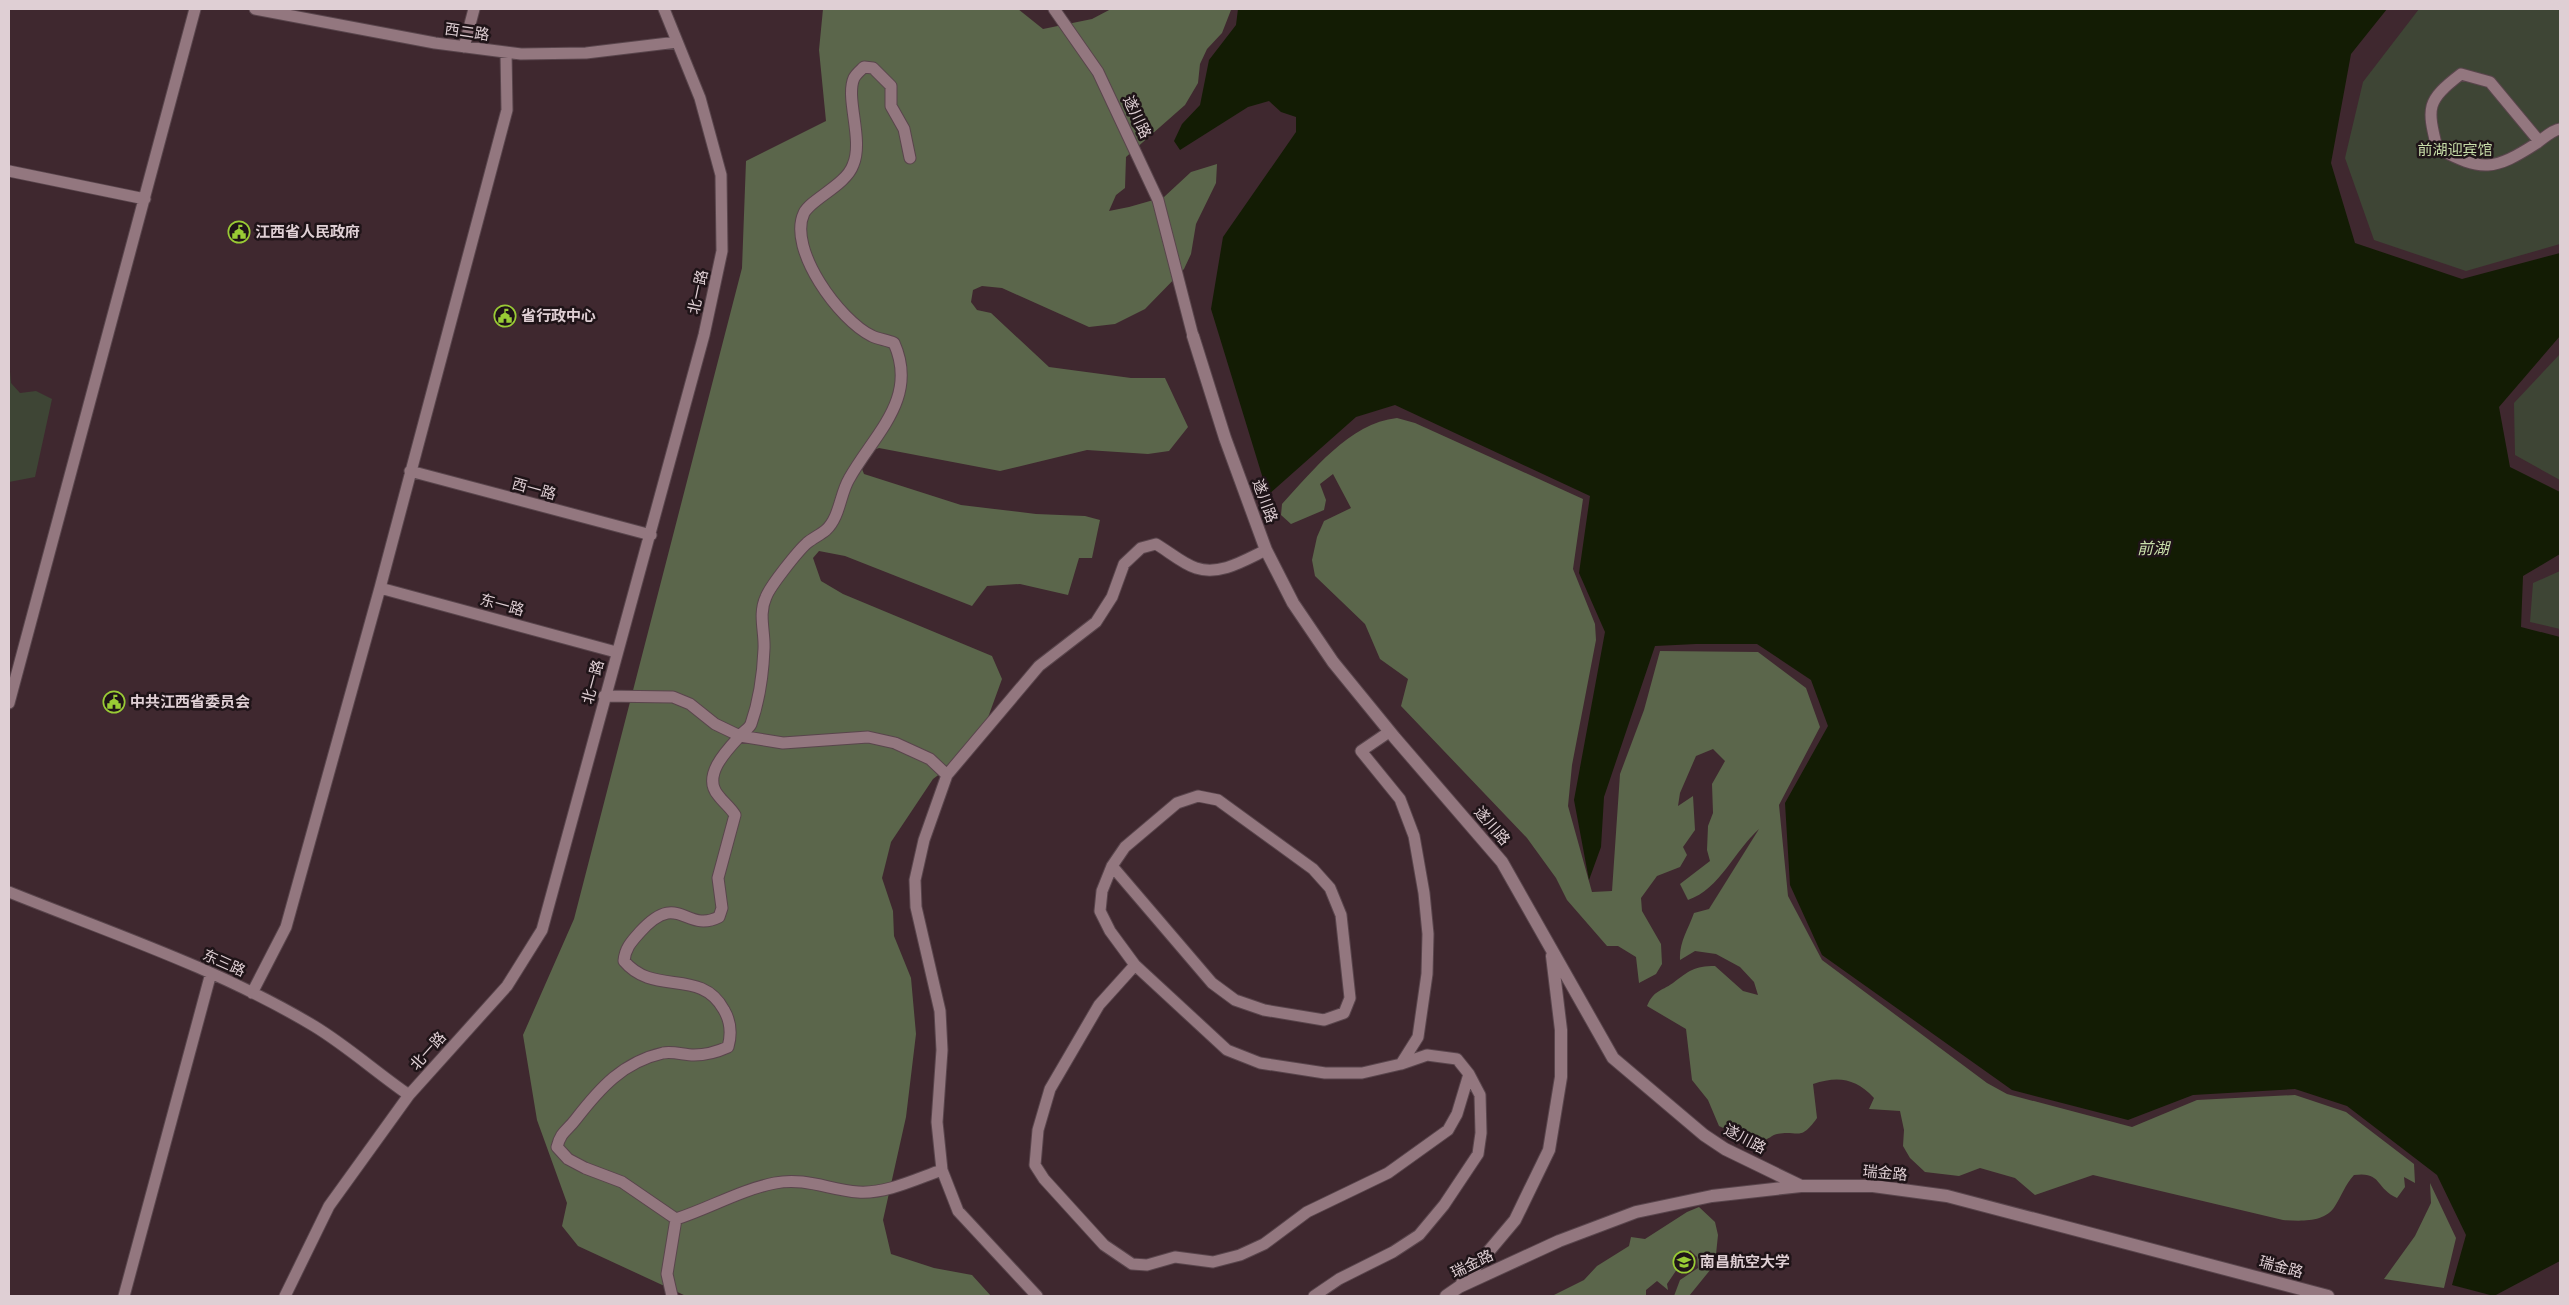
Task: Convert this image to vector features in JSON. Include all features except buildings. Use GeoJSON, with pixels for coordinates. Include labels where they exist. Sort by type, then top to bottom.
{"type":"FeatureCollection","features":[{"type":"Feature","properties":{"kind":"street"},"geometry":{"type":"LineString","coordinates":[[9,703],[13,668],[195,9]]}},
{"type":"Feature","properties":{"kind":"street","name":"西二路"},"geometry":{"type":"LineString","coordinates":[[255,9],[464,47],[506,52],[586,53],[677,42]]}},
{"type":"Feature","properties":{"kind":"street"},"geometry":{"type":"LineString","coordinates":[[464,47],[474,9]]}},
{"type":"Feature","properties":{"kind":"street","name":"北一路"},"geometry":{"type":"LineString","coordinates":[[285,1296],[329,1206],[408,1095],[507,986],[542,930],[616,652],[651,535],[704,336],[722,250],[721,175],[700,98],[664,9]]}},
{"type":"Feature","properties":{"kind":"street","name":"遂川路"},"geometry":{"type":"LineString","coordinates":[[1054,9],[1098,72],[1158,200],[1193,336],[1225,438],[1266,550],[1293,603],[1333,662],[1389,732],[1502,862],[1613,1058],[1704,1135],[1725,1150],[1801,1186]]}},
{"type":"Feature","properties":{"kind":"street"},"geometry":{"type":"LineString","coordinates":[[252,993],[286,927],[380,588],[506,110],[506,52]]}},
{"type":"Feature","properties":{"kind":"street"},"geometry":{"type":"LineString","coordinates":[[676,1219],[622,1182],[585,1168],[568,1159],[557,1146],[560,1134],[574,1122],[601,1087],[642,1058],[666,1052],[694,1055],[710,1053],[728,1047],[732,1035],[729,1018],[718,999],[704,988],[652,981],[630,969],[624,961],[625,952],[630,943],[652,918],[665,912],[675,911],[700,921],[710,922],[719,917],[722,908],[718,878],[735,815],[717,795],[712,785],[713,772],[740,736],[751,726],[762,676],[764,648],[762,616],[766,596],[807,543],[827,529],[841,504],[848,480],[877,439],[898,402],[901,375],[898,353],[894,342],[872,336],[830,298],[819,283],[800,234],[804,212],[843,180],[853,166],[857,145],[852,103],[854,79],[864,67],[873,68],[891,86],[891,106],[904,129],[910,158]]}},
{"type":"Feature","properties":{"kind":"street"},"geometry":{"type":"LineString","coordinates":[[2539,141],[2490,82],[2461,74],[2438,92],[2429,116],[2437,148],[2462,162],[2486,167],[2520,154],[2560,129]]}},
{"type":"Feature","properties":{"kind":"street"},"geometry":{"type":"LineString","coordinates":[[9,171],[144,199]]}},
{"type":"Feature","properties":{"kind":"street","name":"西一路"},"geometry":{"type":"LineString","coordinates":[[410,471],[651,535]]}},
{"type":"Feature","properties":{"kind":"street"},"geometry":{"type":"LineString","coordinates":[[1037,1296],[958,1211],[942,1170],[937,1122],[942,1050],[940,1011],[916,907],[915,880],[924,840],[948,775],[1039,666],[1096,622],[1112,596],[1124,564],[1141,548],[1156,544],[1196,568],[1216,570],[1266,550]]}},
{"type":"Feature","properties":{"kind":"street","name":"东一路"},"geometry":{"type":"LineString","coordinates":[[380,588],[616,652]]}},
{"type":"Feature","properties":{"kind":"street"},"geometry":{"type":"LineString","coordinates":[[604,696],[673,696],[690,704],[715,724],[740,736],[783,743],[868,737],[895,743],[930,759],[948,775]]}},
{"type":"Feature","properties":{"kind":"street"},"geometry":{"type":"LineString","coordinates":[[1389,732],[1361,751],[1400,799],[1414,836],[1424,893],[1428,934],[1427,974],[1418,1037],[1401,1064]]}},
{"type":"Feature","properties":{"kind":"street"},"geometry":{"type":"LineString","coordinates":[[1112,866],[1212,982],[1235,1000],[1264,1010],[1324,1020],[1344,1013],[1350,998],[1341,915],[1330,888],[1313,869],[1218,800],[1198,796],[1177,803],[1125,847],[1112,866],[1102,891],[1100,911],[1110,931],[1135,965],[1227,1050],[1260,1063],[1325,1073],[1362,1074],[1401,1064],[1426,1055],[1457,1059],[1469,1074],[1480,1095],[1481,1133],[1478,1154],[1444,1205],[1419,1235],[1314,1296]]}},
{"type":"Feature","properties":{"kind":"street","name":"东三路"},"geometry":{"type":"LineString","coordinates":[[9,892],[210,973],[252,993],[315,1027],[408,1095]]}},
{"type":"Feature","properties":{"kind":"street","name":"遂川路"},"geometry":{"type":"LineString","coordinates":[[1459,1287],[1515,1220],[1549,1150],[1561,1077],[1561,1030],[1552,950]]}},
{"type":"Feature","properties":{"kind":"street"},"geometry":{"type":"LineString","coordinates":[[1135,965],[1099,1005],[1050,1089],[1038,1130],[1035,1165],[1044,1179],[1104,1245],[1132,1264],[1147,1265],[1175,1257],[1213,1262],[1240,1255],[1264,1244],[1307,1212],[1388,1173],[1448,1130],[1457,1114],[1469,1074]]}},
{"type":"Feature","properties":{"kind":"street"},"geometry":{"type":"LineString","coordinates":[[124,1296],[210,973]]}},
{"type":"Feature","properties":{"kind":"street"},"geometry":{"type":"LineString","coordinates":[[676,1219],[701,1211],[731,1196],[777,1183],[811,1182],[857,1192],[878,1191],[942,1170]]}},
{"type":"Feature","properties":{"kind":"street","name":"瑞金路"},"geometry":{"type":"LineString","coordinates":[[1446,1296],[1459,1287],[1559,1241],[1636,1212],[1712,1196],[1801,1186],[1873,1186],[1947,1196],[2328,1296]]}},
{"type":"Feature","properties":{"kind":"street"},"geometry":{"type":"LineString","coordinates":[[672,1296],[667,1274],[676,1219]]}},
{"type":"Feature","properties":{"kind":"green space","name":"前湖迎宾馆"},"geometry":{"type":"Polygon","coordinates":[[[2419,9],[2560,9],[2560,244],[2466,271],[2374,240],[2345,158],[2363,82],[2419,9]]]}},
{"type":"Feature","properties":{"kind":"green space"},"geometry":{"type":"Polygon","coordinates":[[[2560,354],[2560,480],[2515,455],[2514,403],[2560,354]]]}},
{"type":"Feature","properties":{"kind":"green space"},"geometry":{"type":"Polygon","coordinates":[[[9,360],[11,383],[20,393],[36,391],[52,399],[35,477],[9,482],[9,360]]]}},
{"type":"Feature","properties":{"kind":"green space"},"geometry":{"type":"Polygon","coordinates":[[[2560,571],[2560,629],[2530,622],[2533,583],[2560,571]]]}},
{"type":"Feature","properties":{"kind":"shaded area"},"geometry":{"type":"Polygon","coordinates":[[[823,9],[1018,9],[1043,29],[1092,19],[1111,9],[1231,10],[1222,33],[1207,49],[1200,64],[1198,83],[1185,105],[1126,157],[1125,188],[1116,195],[1109,211],[1164,197],[1191,172],[1217,164],[1216,183],[1196,224],[1191,254],[1184,269],[1145,309],[1115,324],[1089,327],[1002,288],[982,286],[973,290],[971,302],[977,310],[991,313],[1049,367],[1131,378],[1165,378],[1188,427],[1169,451],[1148,454],[1087,450],[1000,471],[879,448],[866,453],[860,464],[864,474],[961,505],[1036,514],[1085,516],[1100,520],[1092,558],[1079,558],[1068,595],[1020,584],[987,586],[972,606],[845,556],[819,551],[813,558],[821,581],[843,594],[992,656],[1002,679],[978,745],[933,779],[891,842],[882,878],[893,911],[894,936],[911,978],[916,1034],[906,1117],[883,1220],[891,1254],[934,1268],[972,1275],[991,1296],[686,1296],[578,1246],[562,1226],[567,1203],[537,1120],[523,1035],[574,919],[742,268],[746,161],[826,121],[819,50],[823,9]]]}},
{"type":"Feature","properties":{"kind":"shaded area"},"geometry":{"type":"Polygon","coordinates":[[[1397,418],[1415,423],[1583,499],[1573,569],[1595,624],[1596,640],[1572,765],[1568,806],[1592,892],[1612,891],[1620,774],[1644,710],[1660,651],[1758,652],[1806,688],[1820,727],[1779,805],[1788,896],[1822,960],[1987,1083],[2007,1094],[2132,1127],[2197,1100],[2295,1095],[2346,1112],[2414,1164],[2415,1183],[2404,1177],[2405,1187],[2397,1198],[2385,1190],[2374,1178],[2363,1174],[2354,1175],[2331,1212],[2312,1220],[2283,1220],[2093,1175],[2035,1195],[2015,1178],[1980,1168],[1959,1176],[1925,1172],[1910,1158],[1903,1146],[1904,1130],[1900,1111],[1869,1109],[1874,1098],[1860,1086],[1846,1080],[1830,1080],[1813,1084],[1817,1118],[1803,1133],[1784,1133],[1765,1140],[1752,1140],[1719,1126],[1708,1100],[1692,1080],[1686,1029],[1647,1006],[1652,997],[1683,975],[1692,970],[1708,966],[1715,966],[1743,991],[1758,995],[1754,982],[1740,967],[1716,954],[1695,951],[1680,960],[1680,954],[1682,942],[1694,913],[1709,909],[1759,829],[1709,887],[1699,895],[1688,900],[1680,884],[1710,861],[1707,850],[1708,826],[1713,813],[1712,784],[1725,761],[1713,749],[1696,756],[1680,793],[1678,806],[1693,796],[1695,830],[1683,847],[1687,855],[1680,867],[1657,876],[1641,898],[1642,911],[1661,944],[1662,964],[1656,974],[1639,983],[1636,957],[1618,946],[1607,946],[1567,900],[1556,878],[1527,838],[1401,706],[1408,679],[1380,659],[1365,624],[1315,576],[1312,560],[1317,537],[1324,521],[1351,508],[1333,474],[1320,484],[1326,500],[1324,510],[1291,524],[1281,515],[1282,504],[1319,464],[1347,439],[1363,429],[1397,418]]]}},
{"type":"Feature","properties":{"kind":"shaded area"},"geometry":{"type":"Polygon","coordinates":[[[2430,1183],[2456,1238],[2444,1288],[2384,1279],[2415,1236],[2431,1203],[2430,1183]]]}},
{"type":"Feature","properties":{"kind":"shaded area"},"geometry":{"type":"Polygon","coordinates":[[[1699,1207],[1715,1222],[1718,1235],[1715,1264],[1689,1296],[1674,1296],[1680,1280],[1698,1268],[1697,1257],[1690,1250],[1667,1284],[1668,1290],[1657,1281],[1646,1290],[1646,1296],[1552,1296],[1584,1280],[1597,1266],[1629,1246],[1631,1237],[1645,1239],[1687,1212],[1699,1207]]]}},
{"type":"Feature","properties":{"kind":"water","name":"前湖"},"geometry":{"type":"Polygon","coordinates":[[[1238,9],[2387,9],[2351,54],[2331,163],[2355,243],[2462,279],[2560,253],[2560,336],[2499,407],[2510,467],[2560,492],[2560,554],[2523,576],[2521,627],[2560,637],[2560,1261],[2494,1296],[2452,1285],[2466,1235],[2437,1175],[2347,1106],[2295,1089],[2193,1095],[2128,1120],[2012,1090],[1822,955],[1790,885],[1785,803],[1828,726],[1811,680],[1757,644],[1655,646],[1604,797],[1601,847],[1589,880],[1574,800],[1605,632],[1579,573],[1590,496],[1395,405],[1356,417],[1268,495],[1211,309],[1223,237],[1296,132],[1296,117],[1281,112],[1269,101],[1248,107],[1180,150],[1174,141],[1182,124],[1200,105],[1209,60],[1236,25],[1238,9]]]}},
{"type":"Feature","properties":{"kind":"place","name":"江西省人民政府"},"geometry":{"type":"Point","coordinates":[239,232]}},
{"type":"Feature","properties":{"kind":"place","name":"省行政中心"},"geometry":{"type":"Point","coordinates":[505,316]}},
{"type":"Feature","properties":{"kind":"place","name":"中共江西省委员会"},"geometry":{"type":"Point","coordinates":[114,702]}},
{"type":"Feature","properties":{"kind":"place","name":"南昌航空大学"},"geometry":{"type":"Point","coordinates":[1684,1262]}}]}
